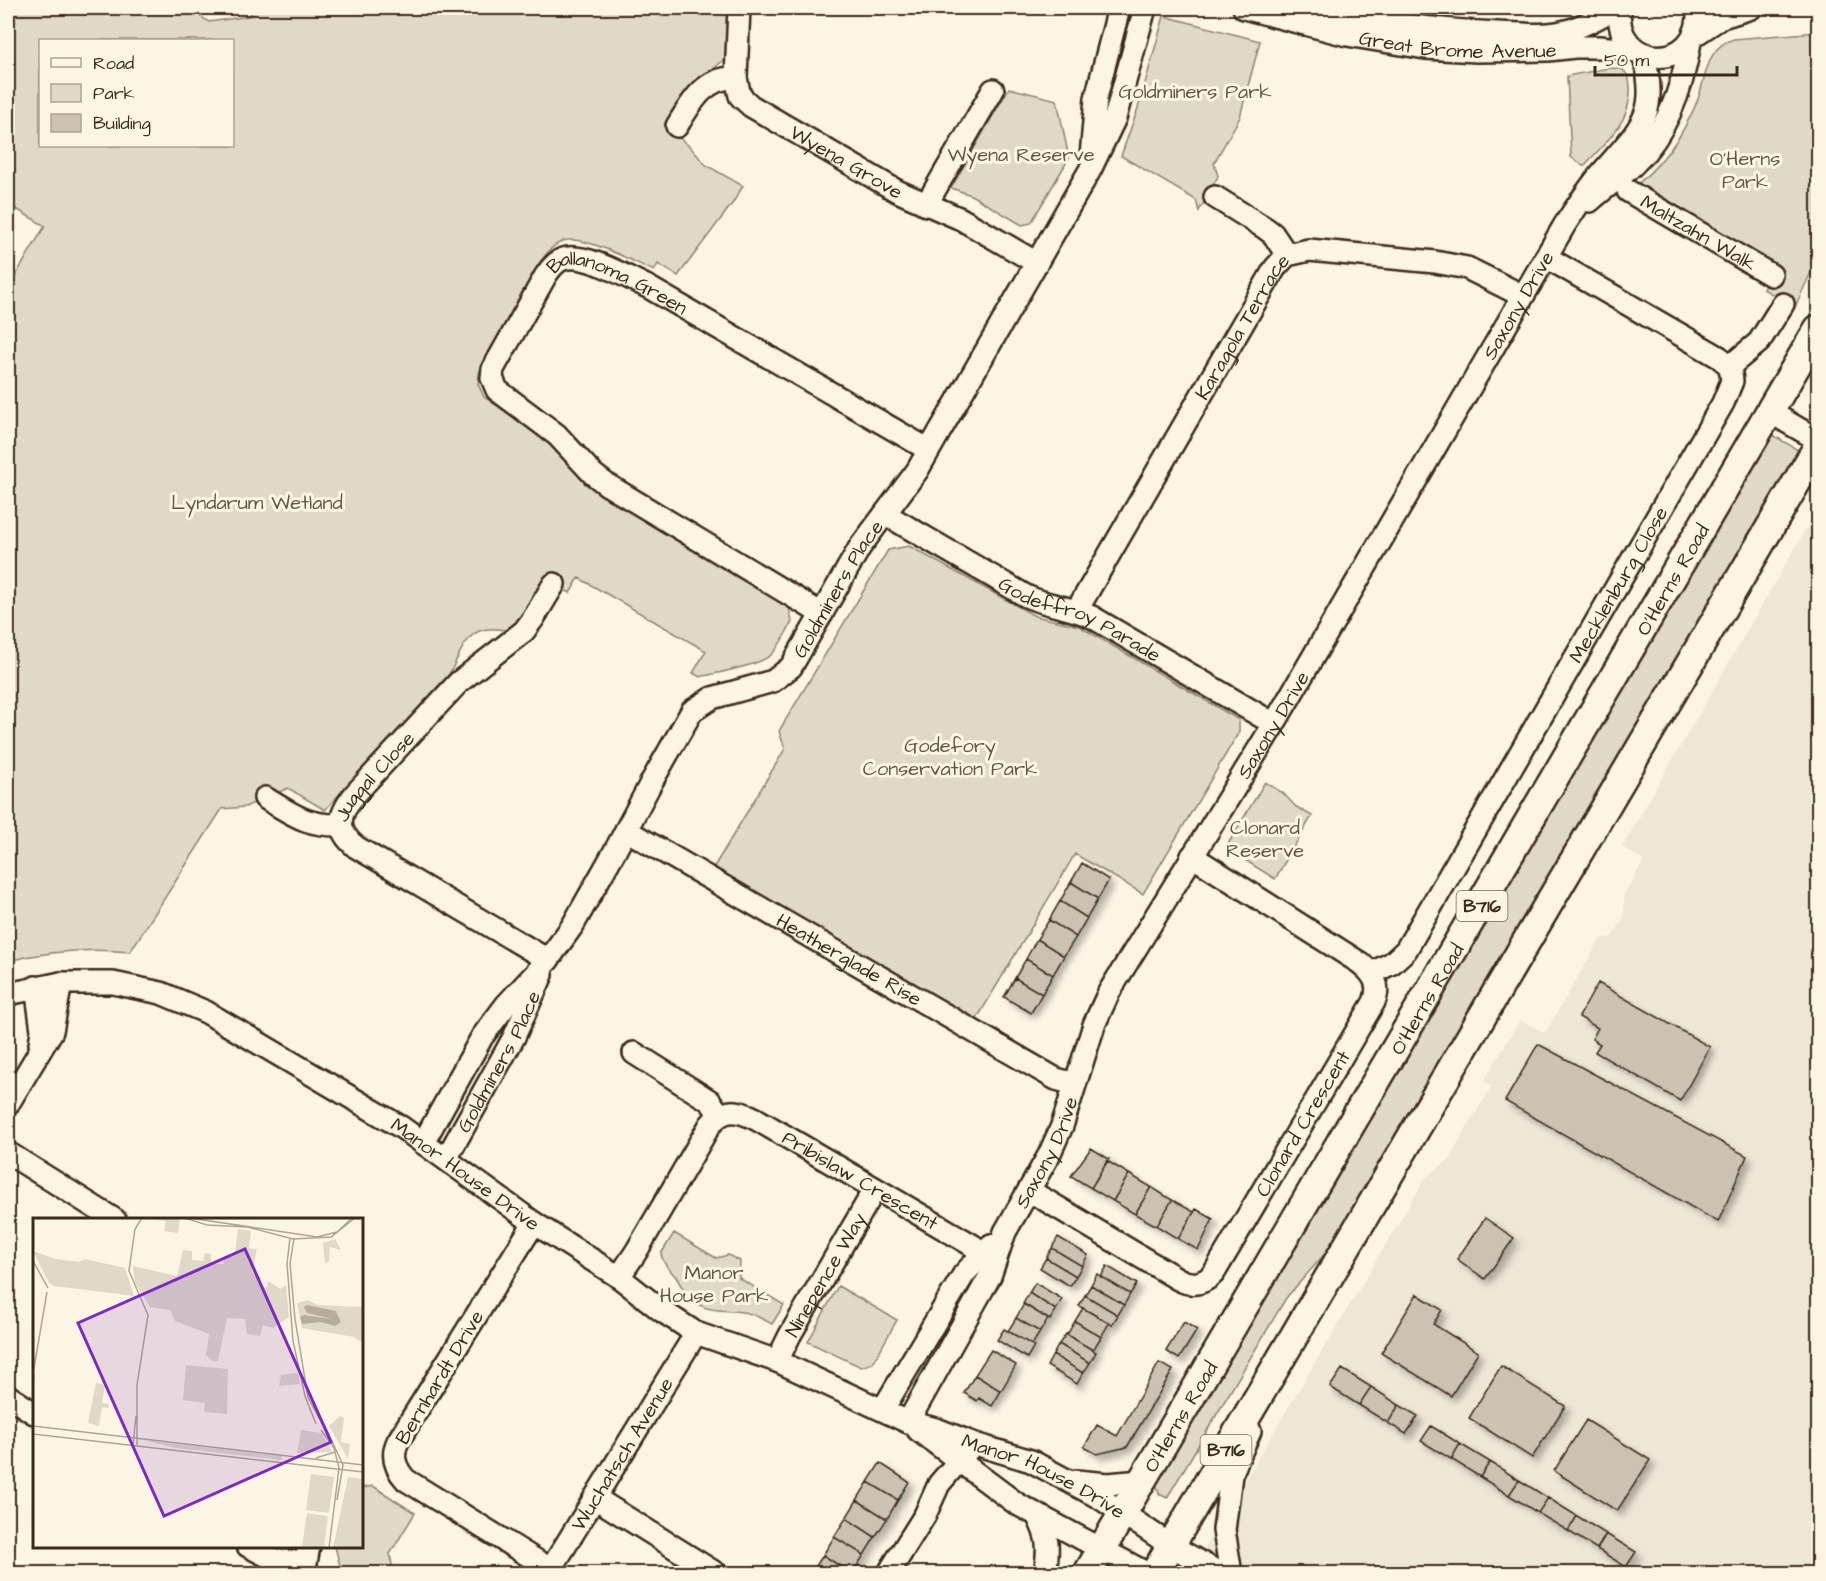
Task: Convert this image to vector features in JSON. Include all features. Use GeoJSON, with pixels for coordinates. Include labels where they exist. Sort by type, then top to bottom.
{"type":"FeatureCollection","features":[{"type":"Feature","properties":{"kind":"main road","name":"O'Herns Road"},"geometry":{"type":"LineString","coordinates":[[1087,1574],[1257,1289],[1818,329]]}},
{"type":"Feature","properties":{"kind":"main road","name":"B716"},"geometry":{"type":"LineString","coordinates":[[1154,1574],[1818,446]]}},
{"type":"Feature","properties":{"kind":"street","name":"Wyena Grove"},"geometry":{"type":"LineString","coordinates":[[739,8],[736,78],[740,96],[751,106],[897,191],[961,219],[1038,264]]}},
{"type":"Feature","properties":{"kind":"street","name":"Goldminers Place"},"geometry":{"type":"LineString","coordinates":[[1090,170],[1097,89],[1119,8]]}},
{"type":"Feature","properties":{"kind":"street","name":"Goldminers Place"},"geometry":{"type":"LineString","coordinates":[[423,1143],[482,1037],[506,1005],[548,960],[573,925],[692,711],[712,698],[773,681],[791,667],[860,548],[911,481],[1038,264],[1090,170],[1115,118],[1145,8]]}},
{"type":"Feature","properties":{"kind":"street","name":"Great Brome Avenue"},"geometry":{"type":"LineString","coordinates":[[1244,8],[1320,15],[1425,29],[1541,34],[1571,30],[1618,8]]}},
{"type":"Feature","properties":{"kind":"street"},"geometry":{"type":"LineString","coordinates":[[1618,8],[1621,31],[1628,42],[1640,53]]}},
{"type":"Feature","properties":{"kind":"street","name":"Saxony Drive"},"geometry":{"type":"LineString","coordinates":[[1564,226],[1594,197],[1637,162],[1651,144],[1673,107],[1686,67],[1692,38],[1699,22],[1698,8]]}},
{"type":"Feature","properties":{"kind":"street"},"geometry":{"type":"LineString","coordinates":[[1692,38],[1722,17],[1751,8]]}},
{"type":"Feature","properties":{"kind":"street","name":"Great Brome Avenue"},"geometry":{"type":"LineString","coordinates":[[1320,15],[1371,40],[1425,48],[1477,51],[1599,47],[1656,57],[1668,56],[1680,51],[1692,38]]}},
{"type":"Feature","properties":{"kind":"street","name":"Saxony Drive"},"geometry":{"type":"LineString","coordinates":[[883,1409],[964,1274],[988,1258],[1030,1191],[1062,1126],[1094,1025],[1109,992],[1274,724],[1564,226],[1586,193],[1627,144],[1644,118],[1650,88],[1640,53]]}},
{"type":"Feature","properties":{"kind":"street"},"geometry":{"type":"LineString","coordinates":[[677,126],[689,106],[706,87],[723,77],[736,78]]}},
{"type":"Feature","properties":{"kind":"street"},"geometry":{"type":"LineString","coordinates":[[926,205],[993,90]]}},
{"type":"Feature","properties":{"kind":"street","name":"Maltzahn Walk"},"geometry":{"type":"LineString","coordinates":[[1628,191],[1771,275]]}},
{"type":"Feature","properties":{"kind":"street"},"geometry":{"type":"LineString","coordinates":[[1215,197],[1274,234],[1287,255]]}},
{"type":"Feature","properties":{"kind":"street","name":"Karagola Terrace"},"geometry":{"type":"LineString","coordinates":[[1077,610],[1275,268],[1287,255],[1309,250],[1445,264],[1467,268],[1482,274],[1523,297]]}},
{"type":"Feature","properties":{"kind":"street"},"geometry":{"type":"LineString","coordinates":[[1546,257],[1719,357],[1730,366],[1759,342],[1783,304]]}},
{"type":"Feature","properties":{"kind":"street","name":"Ballanoma Green"},"geometry":{"type":"LineString","coordinates":[[822,614],[606,484],[593,474],[544,424],[497,390],[492,378],[493,369],[546,275],[555,263],[571,258],[585,260],[615,271],[648,287],[929,450]]}},
{"type":"Feature","properties":{"kind":"street","name":"Mecklenburg Close"},"geometry":{"type":"LineString","coordinates":[[1372,973],[1392,963],[1406,950],[1723,403],[1732,381],[1730,366]]}},
{"type":"Feature","properties":{"kind":"street"},"geometry":{"type":"LineString","coordinates":[[1770,412],[1818,440]]}},
{"type":"Feature","properties":{"kind":"street","name":"Godeffroy Parade"},"geometry":{"type":"LineString","coordinates":[[885,514],[1026,596],[1041,602],[1077,610],[1092,617],[1274,724]]}},
{"type":"Feature","properties":{"kind":"street","name":"Juggal Close"},"geometry":{"type":"LineString","coordinates":[[548,960],[356,847],[343,833],[341,825],[344,809],[355,794],[459,682],[524,631],[554,584]]}},
{"type":"Feature","properties":{"kind":"street"},"geometry":{"type":"LineString","coordinates":[[265,798],[304,821],[324,825],[341,825]]}},
{"type":"Feature","properties":{"kind":"street","name":"Heatherglade Rise"},"geometry":{"type":"LineString","coordinates":[[626,830],[1056,1079],[1075,1084]]}},
{"type":"Feature","properties":{"kind":"street"},"geometry":{"type":"LineString","coordinates":[[1192,856],[1360,963],[1372,973]]}},
{"type":"Feature","properties":{"kind":"street","name":"Goldminers Place"},"geometry":{"type":"LineString","coordinates":[[446,1159],[524,1017],[548,960]]}},
{"type":"Feature","properties":{"kind":"street","name":"Clonard Crescent"},"geometry":{"type":"LineString","coordinates":[[1030,1191],[1178,1279],[1192,1284],[1205,1281],[1214,1273],[1370,1010],[1378,988],[1372,973]]}},
{"type":"Feature","properties":{"kind":"street"},"geometry":{"type":"LineString","coordinates":[[8,1104],[52,1031],[61,983]]}},
{"type":"Feature","properties":{"kind":"street","name":"Manor House Drive"},"geometry":{"type":"LineString","coordinates":[[8,994],[61,983],[113,983],[161,993],[184,1001],[354,1098],[423,1143],[534,1223],[619,1277],[662,1311],[696,1333],[777,1361],[908,1422],[1017,1504],[1148,1574]]}},
{"type":"Feature","properties":{"kind":"street"},"geometry":{"type":"LineString","coordinates":[[36,987],[42,1030],[39,1053]]}},
{"type":"Feature","properties":{"kind":"street"},"geometry":{"type":"LineString","coordinates":[[619,1277],[710,1125],[720,1115],[710,1101],[634,1053]]}},
{"type":"Feature","properties":{"kind":"street","name":"Pribislaw Crescent"},"geometry":{"type":"LineString","coordinates":[[720,1115],[734,1111],[748,1115],[875,1188],[988,1258]]}},
{"type":"Feature","properties":{"kind":"street"},"geometry":{"type":"LineString","coordinates":[[8,1153],[112,1218]]}},
{"type":"Feature","properties":{"kind":"street","name":"Ninepence Way"},"geometry":{"type":"LineString","coordinates":[[777,1361],[875,1188]]}},
{"type":"Feature","properties":{"kind":"street","name":"Bernhardt Drive"},"geometry":{"type":"LineString","coordinates":[[534,1223],[398,1441],[394,1457],[400,1473],[406,1480],[549,1571]]}},
{"type":"Feature","properties":{"kind":"street","name":"Saxony Drive"},"geometry":{"type":"LineString","coordinates":[[908,1422],[990,1276],[988,1258]]}},
{"type":"Feature","properties":{"kind":"street","name":"Wuchatsch Avenue"},"geometry":{"type":"LineString","coordinates":[[549,1571],[696,1333]]}},
{"type":"Feature","properties":{"kind":"street"},"geometry":{"type":"LineString","coordinates":[[1231,1574],[1224,1530],[1231,1475],[1283,1356]]}},
{"type":"Feature","properties":{"kind":"street"},"geometry":{"type":"LineString","coordinates":[[8,1396],[33,1412]]}},
{"type":"Feature","properties":{"kind":"street","name":"Manor House Drive"},"geometry":{"type":"LineString","coordinates":[[908,1422],[1031,1461],[1070,1480],[1170,1545],[1221,1574]]}},
{"type":"Feature","properties":{"kind":"street"},"geometry":{"type":"LineString","coordinates":[[888,1574],[925,1515],[964,1463],[975,1456],[975,1444]]}},
{"type":"Feature","properties":{"kind":"street"},"geometry":{"type":"LineString","coordinates":[[1070,1480],[1108,1484],[1141,1480]]}},
{"type":"Feature","properties":{"kind":"street"},"geometry":{"type":"LineString","coordinates":[[595,1498],[717,1574]]}},
{"type":"Feature","properties":{"kind":"street"},"geometry":{"type":"LineString","coordinates":[[1037,1515],[1047,1534],[1048,1554],[1045,1574]]}},
{"type":"Feature","properties":{"kind":"street"},"geometry":{"type":"LineString","coordinates":[[252,1548],[275,1560],[309,1561]]}},
{"type":"Feature","properties":{"kind":"shaded area"},"geometry":{"type":"Polygon","coordinates":[[[1818,508],[1818,1573],[1189,1574],[1426,1177],[1450,1160],[1462,1135],[1492,1086],[1484,1081],[1520,1020],[1545,1033],[1600,939],[1612,937],[1624,917],[1624,894],[1644,861],[1622,847],[1818,508]]]}},
{"type":"Feature","properties":{"kind":"green space","name":"Lyndarum Wetland"},"geometry":{"type":"Polygon","coordinates":[[[8,8],[188,8],[209,22],[249,16],[255,8],[332,8],[340,13],[344,8],[728,8],[726,58],[693,87],[667,127],[706,165],[743,186],[732,204],[678,276],[658,264],[654,271],[612,251],[578,240],[564,241],[556,245],[540,262],[485,359],[479,373],[478,384],[484,397],[543,436],[599,493],[789,607],[792,622],[778,647],[772,654],[758,662],[700,677],[693,673],[706,651],[579,578],[570,593],[547,580],[514,630],[481,631],[468,639],[449,674],[325,810],[288,788],[245,807],[222,809],[130,952],[69,951],[8,961],[8,288],[45,226],[8,204],[8,152],[12,146],[8,111],[8,8]]]}},
{"type":"Feature","properties":{"kind":"green space","name":"Goldminers Park"},"geometry":{"type":"Polygon","coordinates":[[[1164,16],[1260,41],[1240,117],[1214,163],[1218,176],[1199,211],[1196,200],[1121,156],[1138,108],[1164,16]]]}},
{"type":"Feature","properties":{"kind":"green space","name":"O'Herns Park"},"geometry":{"type":"Polygon","coordinates":[[[1818,32],[1818,257],[1795,307],[1763,289],[1772,272],[1632,189],[1657,165],[1679,137],[1696,104],[1709,63],[1718,48],[1725,42],[1734,39],[1818,32]]]}},
{"type":"Feature","properties":{"kind":"green space"},"geometry":{"type":"Polygon","coordinates":[[[1609,68],[1622,69],[1629,78],[1629,102],[1615,132],[1584,166],[1571,157],[1567,76],[1609,68]]]}},
{"type":"Feature","properties":{"kind":"green space","name":"Wyena Reserve"},"geometry":{"type":"Polygon","coordinates":[[[1009,88],[1057,100],[1069,158],[1031,223],[1022,225],[971,195],[951,188],[1009,88]]]}},
{"type":"Feature","properties":{"kind":"green space"},"geometry":{"type":"Polygon","coordinates":[[[1771,434],[1798,450],[1330,1248],[1286,1298],[1167,1498],[1159,1494],[1154,1476],[1771,434]]]}},
{"type":"Feature","properties":{"kind":"green space","name":"Godefory Conservation Park"},"geometry":{"type":"Polygon","coordinates":[[[909,546],[1035,616],[1079,626],[1239,720],[1239,732],[1143,894],[1075,854],[975,1022],[712,870],[785,749],[779,731],[888,550],[909,546]]]}},
{"type":"Feature","properties":{"kind":"green space","name":"Clonard Reserve"},"geometry":{"type":"Polygon","coordinates":[[[1265,782],[1283,793],[1296,807],[1312,816],[1275,879],[1229,850],[1228,844],[1265,782]]]}},
{"type":"Feature","properties":{"kind":"green space","name":"Manor House Park"},"geometry":{"type":"Polygon","coordinates":[[[674,1233],[716,1258],[728,1255],[740,1261],[739,1278],[784,1305],[772,1324],[757,1316],[705,1307],[692,1300],[665,1264],[661,1254],[674,1233]]]}},
{"type":"Feature","properties":{"kind":"green space","name":"Manor House Park"},"geometry":{"type":"Polygon","coordinates":[[[838,1286],[897,1320],[873,1363],[861,1367],[808,1342],[838,1286]]]}},
{"type":"Feature","properties":{"kind":"green space"},"geometry":{"type":"Polygon","coordinates":[[[373,1486],[415,1513],[390,1554],[392,1565],[388,1573],[342,1573],[335,1548],[363,1548],[363,1488],[373,1486]]]}},
{"type":"Feature","properties":{"kind":"building"},"geometry":{"type":"Polygon","coordinates":[[[1082,863],[1109,880],[1098,899],[1071,882],[1082,863]]]}},
{"type":"Feature","properties":{"kind":"building"},"geometry":{"type":"Polygon","coordinates":[[[1071,882],[1098,899],[1087,918],[1060,901],[1071,882]]]}},
{"type":"Feature","properties":{"kind":"building"},"geometry":{"type":"Polygon","coordinates":[[[1060,901],[1087,918],[1076,937],[1049,920],[1060,901]]]}},
{"type":"Feature","properties":{"kind":"building"},"geometry":{"type":"Polygon","coordinates":[[[1049,920],[1076,937],[1064,956],[1037,939],[1049,920]]]}},
{"type":"Feature","properties":{"kind":"building"},"geometry":{"type":"Polygon","coordinates":[[[1037,939],[1064,956],[1053,975],[1026,959],[1037,939]]]}},
{"type":"Feature","properties":{"kind":"building"},"geometry":{"type":"Polygon","coordinates":[[[1026,959],[1053,975],[1042,994],[1015,978],[1026,959]]]}},
{"type":"Feature","properties":{"kind":"building"},"geometry":{"type":"Polygon","coordinates":[[[1015,978],[1042,994],[1031,1013],[1004,997],[1015,978]]]}},
{"type":"Feature","properties":{"kind":"building"},"geometry":{"type":"Polygon","coordinates":[[[1598,983],[1710,1047],[1680,1101],[1595,1052],[1600,1044],[1592,1039],[1598,1028],[1579,1017],[1598,983]]]}},
{"type":"Feature","properties":{"kind":"building"},"geometry":{"type":"Polygon","coordinates":[[[1538,1044],[1747,1156],[1718,1222],[1505,1101],[1538,1044]]]}},
{"type":"Feature","properties":{"kind":"building"},"geometry":{"type":"Polygon","coordinates":[[[1091,1148],[1109,1159],[1091,1188],[1071,1176],[1091,1148]]]}},
{"type":"Feature","properties":{"kind":"building"},"geometry":{"type":"Polygon","coordinates":[[[1107,1161],[1129,1174],[1113,1201],[1091,1188],[1107,1161]]]}},
{"type":"Feature","properties":{"kind":"building"},"geometry":{"type":"Polygon","coordinates":[[[1129,1174],[1151,1187],[1135,1214],[1113,1201],[1129,1174]]]}},
{"type":"Feature","properties":{"kind":"building"},"geometry":{"type":"Polygon","coordinates":[[[1151,1187],[1172,1200],[1157,1226],[1135,1214],[1151,1187]]]}},
{"type":"Feature","properties":{"kind":"building"},"geometry":{"type":"Polygon","coordinates":[[[1172,1200],[1194,1212],[1178,1239],[1157,1226],[1172,1200]]]}},
{"type":"Feature","properties":{"kind":"building"},"geometry":{"type":"Polygon","coordinates":[[[1196,1209],[1213,1219],[1198,1250],[1178,1239],[1196,1209]]]}},
{"type":"Feature","properties":{"kind":"building"},"geometry":{"type":"Polygon","coordinates":[[[1485,1218],[1514,1238],[1485,1279],[1457,1259],[1485,1218]]]}},
{"type":"Feature","properties":{"kind":"building"},"geometry":{"type":"Polygon","coordinates":[[[1058,1237],[1088,1255],[1082,1266],[1052,1248],[1058,1237]]]}},
{"type":"Feature","properties":{"kind":"building"},"geometry":{"type":"Polygon","coordinates":[[[1052,1248],[1082,1266],[1076,1276],[1046,1258],[1052,1248]]]}},
{"type":"Feature","properties":{"kind":"building"},"geometry":{"type":"Polygon","coordinates":[[[1046,1258],[1076,1276],[1070,1286],[1040,1268],[1046,1258]]]}},
{"type":"Feature","properties":{"kind":"building"},"geometry":{"type":"Polygon","coordinates":[[[1107,1266],[1137,1284],[1130,1294],[1101,1277],[1107,1266]]]}},
{"type":"Feature","properties":{"kind":"building"},"geometry":{"type":"Polygon","coordinates":[[[1097,1274],[1130,1294],[1124,1305],[1091,1285],[1097,1274]]]}},
{"type":"Feature","properties":{"kind":"building"},"geometry":{"type":"Polygon","coordinates":[[[1035,1283],[1062,1299],[1056,1310],[1029,1293],[1035,1283]]]}},
{"type":"Feature","properties":{"kind":"building"},"geometry":{"type":"Polygon","coordinates":[[[1091,1285],[1124,1305],[1118,1315],[1085,1295],[1091,1285]]]}},
{"type":"Feature","properties":{"kind":"building"},"geometry":{"type":"Polygon","coordinates":[[[1029,1293],[1056,1310],[1050,1320],[1023,1304],[1029,1293]]]}},
{"type":"Feature","properties":{"kind":"building"},"geometry":{"type":"Polygon","coordinates":[[[1417,1294],[1442,1310],[1433,1324],[1478,1352],[1451,1396],[1381,1353],[1417,1294]]]}},
{"type":"Feature","properties":{"kind":"building"},"geometry":{"type":"Polygon","coordinates":[[[1085,1295],[1118,1315],[1112,1325],[1079,1306],[1085,1295]]]}},
{"type":"Feature","properties":{"kind":"building"},"geometry":{"type":"Polygon","coordinates":[[[1024,1304],[1048,1319],[1040,1332],[1016,1318],[1024,1304]]]}},
{"type":"Feature","properties":{"kind":"building"},"geometry":{"type":"Polygon","coordinates":[[[1083,1308],[1109,1323],[1101,1337],[1075,1321],[1083,1308]]]}},
{"type":"Feature","properties":{"kind":"building"},"geometry":{"type":"Polygon","coordinates":[[[1016,1318],[1040,1332],[1032,1345],[1008,1331],[1016,1318]]]}},
{"type":"Feature","properties":{"kind":"building"},"geometry":{"type":"Polygon","coordinates":[[[1075,1321],[1101,1337],[1093,1350],[1067,1335],[1075,1321]]]}},
{"type":"Feature","properties":{"kind":"building"},"geometry":{"type":"Polygon","coordinates":[[[1184,1322],[1197,1330],[1179,1359],[1166,1351],[1184,1322]]]}},
{"type":"Feature","properties":{"kind":"building"},"geometry":{"type":"Polygon","coordinates":[[[1004,1329],[1034,1346],[1027,1358],[997,1340],[1004,1329]]]}},
{"type":"Feature","properties":{"kind":"building"},"geometry":{"type":"Polygon","coordinates":[[[1066,1334],[1096,1352],[1090,1363],[1059,1344],[1066,1334]]]}},
{"type":"Feature","properties":{"kind":"building"},"geometry":{"type":"Polygon","coordinates":[[[1059,1344],[1090,1363],[1083,1373],[1053,1355],[1059,1344]]]}},
{"type":"Feature","properties":{"kind":"building"},"geometry":{"type":"Polygon","coordinates":[[[991,1350],[1016,1365],[1001,1391],[975,1375],[991,1350]]]}},
{"type":"Feature","properties":{"kind":"building"},"geometry":{"type":"Polygon","coordinates":[[[1053,1355],[1083,1373],[1077,1384],[1047,1366],[1053,1355]]]}},
{"type":"Feature","properties":{"kind":"building"},"geometry":{"type":"Polygon","coordinates":[[[1159,1363],[1173,1370],[1127,1447],[1097,1454],[1084,1447],[1097,1425],[1117,1436],[1159,1363]]]}},
{"type":"Feature","properties":{"kind":"building"},"geometry":{"type":"Polygon","coordinates":[[[1501,1366],[1565,1406],[1532,1458],[1469,1418],[1501,1366]]]}},
{"type":"Feature","properties":{"kind":"building"},"geometry":{"type":"Polygon","coordinates":[[[1342,1369],[1371,1387],[1359,1405],[1330,1387],[1342,1369]]]}},
{"type":"Feature","properties":{"kind":"building"},"geometry":{"type":"Polygon","coordinates":[[[975,1375],[1001,1391],[992,1406],[964,1393],[975,1375]]]}},
{"type":"Feature","properties":{"kind":"building"},"geometry":{"type":"Polygon","coordinates":[[[1371,1387],[1399,1405],[1388,1423],[1359,1405],[1371,1387]]]}},
{"type":"Feature","properties":{"kind":"building"},"geometry":{"type":"Polygon","coordinates":[[[1399,1405],[1418,1416],[1406,1434],[1388,1423],[1399,1405]]]}},
{"type":"Feature","properties":{"kind":"building"},"geometry":{"type":"Polygon","coordinates":[[[1586,1420],[1650,1460],[1617,1511],[1554,1471],[1586,1420]]]}},
{"type":"Feature","properties":{"kind":"building"},"geometry":{"type":"Polygon","coordinates":[[[1431,1426],[1460,1444],[1451,1459],[1421,1441],[1431,1426]]]}},
{"type":"Feature","properties":{"kind":"building"},"geometry":{"type":"Polygon","coordinates":[[[1460,1444],[1490,1462],[1480,1477],[1451,1459],[1460,1444]]]}},
{"type":"Feature","properties":{"kind":"building"},"geometry":{"type":"Polygon","coordinates":[[[1490,1462],[1519,1480],[1509,1495],[1480,1477],[1490,1462]]]}},
{"type":"Feature","properties":{"kind":"building"},"geometry":{"type":"Polygon","coordinates":[[[880,1463],[909,1482],[898,1500],[868,1482],[880,1463]]]}},
{"type":"Feature","properties":{"kind":"building"},"geometry":{"type":"Polygon","coordinates":[[[1519,1480],[1548,1498],[1538,1513],[1509,1495],[1519,1480]]]}},
{"type":"Feature","properties":{"kind":"building"},"geometry":{"type":"Polygon","coordinates":[[[868,1482],[898,1500],[887,1519],[857,1500],[868,1482]]]}},
{"type":"Feature","properties":{"kind":"building"},"geometry":{"type":"Polygon","coordinates":[[[1548,1498],[1577,1516],[1568,1531],[1538,1513],[1548,1498]]]}},
{"type":"Feature","properties":{"kind":"building"},"geometry":{"type":"Polygon","coordinates":[[[857,1500],[887,1519],[875,1537],[846,1518],[857,1500]]]}},
{"type":"Feature","properties":{"kind":"building"},"geometry":{"type":"Polygon","coordinates":[[[1577,1516],[1606,1534],[1597,1549],[1568,1531],[1577,1516]]]}},
{"type":"Feature","properties":{"kind":"building"},"geometry":{"type":"Polygon","coordinates":[[[846,1518],[875,1537],[864,1555],[834,1537],[846,1518]]]}},
{"type":"Feature","properties":{"kind":"building"},"geometry":{"type":"Polygon","coordinates":[[[1606,1534],[1636,1552],[1626,1567],[1597,1549],[1606,1534]]]}},
{"type":"Feature","properties":{"kind":"building"},"geometry":{"type":"Polygon","coordinates":[[[834,1537],[864,1555],[852,1574],[823,1555],[834,1537]]]}},
{"type":"Feature","properties":{"kind":"building"},"geometry":{"type":"Polygon","coordinates":[[[823,1555],[852,1574],[811,1574],[823,1555]]]}}]}
